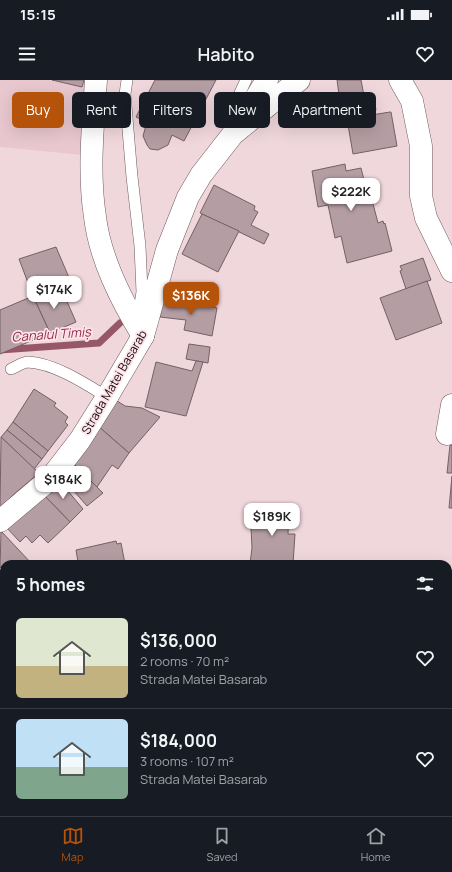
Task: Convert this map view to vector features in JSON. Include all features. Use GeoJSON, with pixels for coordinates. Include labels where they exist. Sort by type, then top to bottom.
{"type":"FeatureCollection","features":[{"type":"Feature","properties":{"kind":"street"},"geometry":{"type":"LineString","coordinates":[[96,80],[91,180],[95,219],[107,265],[125,306],[140,330]]}},
{"type":"Feature","properties":{"kind":"street","name":"Strada Matei Basarab"},"geometry":{"type":"LineString","coordinates":[[0,521],[50,479],[80,440],[107,397],[140,330],[167,250],[188,197],[201,175],[233,134],[266,80]]}},
{"type":"Feature","properties":{"kind":"street","name":"Strada Matei Basarab"},"geometry":{"type":"LineString","coordinates":[[233,134],[299,80]]}},
{"type":"Feature","properties":{"kind":"street"},"geometry":{"type":"LineString","coordinates":[[400,80],[412,101],[421,146],[421,196],[426,218],[452,271]]}},
{"type":"Feature","properties":{"kind":"street"},"geometry":{"type":"LineString","coordinates":[[447,434],[452,405]]}},
{"type":"Feature","properties":{"kind":"lane"},"geometry":{"type":"LineString","coordinates":[[127,80],[125,94],[131,170],[141,254],[142,292],[140,330]]}},
{"type":"Feature","properties":{"kind":"lane"},"geometry":{"type":"LineString","coordinates":[[233,134],[234,106],[246,80]]}},
{"type":"Feature","properties":{"kind":"lane"},"geometry":{"type":"LineString","coordinates":[[11,369],[27,362],[49,367],[70,375],[107,397]]}},
{"type":"Feature","properties":{"kind":"shaded area"},"geometry":{"type":"Polygon","coordinates":[[[0,80],[89,80],[88,92],[72,92],[72,128],[85,128],[83,155],[0,147],[0,80]]]}},
{"type":"Feature","properties":{"kind":"building"},"geometry":{"type":"Polygon","coordinates":[[[52,80],[84,80],[82,87],[52,80]]]}},
{"type":"Feature","properties":{"kind":"building"},"geometry":{"type":"Polygon","coordinates":[[[155,80],[216,80],[206,99],[206,92],[149,92],[155,80]]]}},
{"type":"Feature","properties":{"kind":"building"},"geometry":{"type":"Polygon","coordinates":[[[337,80],[361,80],[363,92],[339,92],[337,80]]]}},
{"type":"Feature","properties":{"kind":"building"},"geometry":{"type":"Polygon","coordinates":[[[139,111],[139,118],[136,117],[139,111]]]}},
{"type":"Feature","properties":{"kind":"building"},"geometry":{"type":"Polygon","coordinates":[[[391,112],[397,146],[353,154],[349,128],[376,128],[376,114],[391,112]]]}},
{"type":"Feature","properties":{"kind":"building"},"geometry":{"type":"Polygon","coordinates":[[[145,128],[191,128],[184,141],[172,135],[168,145],[158,150],[150,149],[143,136],[145,128]]]}},
{"type":"Feature","properties":{"kind":"building"},"geometry":{"type":"Polygon","coordinates":[[[345,164],[346,171],[361,168],[368,196],[371,196],[378,223],[383,221],[384,224],[385,223],[392,251],[347,263],[341,236],[335,238],[328,205],[318,207],[312,171],[345,164]]]}},
{"type":"Feature","properties":{"kind":"building"},"geometry":{"type":"Polygon","coordinates":[[[214,185],[255,206],[254,210],[258,212],[251,225],[269,234],[264,244],[200,213],[214,185]]]}},
{"type":"Feature","properties":{"kind":"building"},"geometry":{"type":"Polygon","coordinates":[[[202,214],[239,231],[218,272],[182,254],[202,214]]]}},
{"type":"Feature","properties":{"kind":"building"},"geometry":{"type":"Polygon","coordinates":[[[56,247],[76,294],[62,298],[56,286],[33,296],[19,259],[56,247]]]}},
{"type":"Feature","properties":{"kind":"building"},"geometry":{"type":"Polygon","coordinates":[[[423,258],[431,280],[406,289],[400,271],[402,270],[400,266],[423,258]]]}},
{"type":"Feature","properties":{"kind":"building"},"geometry":{"type":"Polygon","coordinates":[[[427,281],[442,323],[396,340],[380,298],[427,281]]]}},
{"type":"Feature","properties":{"kind":"building"},"geometry":{"type":"Polygon","coordinates":[[[56,286],[62,298],[65,297],[76,322],[50,333],[33,296],[56,286]]]}},
{"type":"Feature","properties":{"kind":"building"},"geometry":{"type":"Polygon","coordinates":[[[33,296],[50,333],[0,354],[0,310],[33,296]]]}},
{"type":"Feature","properties":{"kind":"building"},"geometry":{"type":"Polygon","coordinates":[[[164,298],[217,308],[212,336],[184,330],[186,320],[160,317],[164,298]]]}},
{"type":"Feature","properties":{"kind":"building"},"geometry":{"type":"Polygon","coordinates":[[[189,344],[210,347],[208,363],[186,359],[189,344]]]}},
{"type":"Feature","properties":{"kind":"building"},"geometry":{"type":"Polygon","coordinates":[[[196,361],[203,362],[186,416],[145,407],[156,362],[192,371],[196,361]]]}},
{"type":"Feature","properties":{"kind":"building"},"geometry":{"type":"Polygon","coordinates":[[[34,389],[56,403],[54,406],[68,417],[65,422],[68,425],[48,451],[13,422],[34,389]]]}},
{"type":"Feature","properties":{"kind":"building"},"geometry":{"type":"Polygon","coordinates":[[[114,399],[125,406],[142,408],[160,417],[129,453],[98,426],[114,399]]]}},
{"type":"Feature","properties":{"kind":"building"},"geometry":{"type":"Polygon","coordinates":[[[13,422],[48,451],[42,459],[7,430],[13,422]]]}},
{"type":"Feature","properties":{"kind":"building"},"geometry":{"type":"Polygon","coordinates":[[[98,426],[129,453],[118,469],[112,465],[97,487],[73,463],[98,426]]]}},
{"type":"Feature","properties":{"kind":"building"},"geometry":{"type":"Polygon","coordinates":[[[7,430],[42,459],[34,469],[1,437],[7,430]]]}},
{"type":"Feature","properties":{"kind":"building"},"geometry":{"type":"Polygon","coordinates":[[[1,437],[39,473],[13,495],[0,509],[1,437]]]}},
{"type":"Feature","properties":{"kind":"building"},"geometry":{"type":"Polygon","coordinates":[[[450,445],[452,445],[452,473],[447,473],[450,445]]]}},
{"type":"Feature","properties":{"kind":"building"},"geometry":{"type":"Polygon","coordinates":[[[73,463],[103,493],[87,506],[60,475],[73,463]]]}},
{"type":"Feature","properties":{"kind":"building"},"geometry":{"type":"Polygon","coordinates":[[[452,476],[452,508],[449,508],[452,476]]]}},
{"type":"Feature","properties":{"kind":"building"},"geometry":{"type":"Polygon","coordinates":[[[57,478],[83,509],[70,522],[42,493],[57,478]]]}},
{"type":"Feature","properties":{"kind":"building"},"geometry":{"type":"Polygon","coordinates":[[[42,493],[70,522],[48,543],[40,535],[32,543],[26,536],[20,542],[6,527],[42,493]]]}},
{"type":"Feature","properties":{"kind":"building"},"geometry":{"type":"Polygon","coordinates":[[[276,505],[289,506],[288,534],[295,534],[293,560],[250,560],[252,548],[250,508],[277,511],[276,505]]]}},
{"type":"Feature","properties":{"kind":"building"},"geometry":{"type":"Polygon","coordinates":[[[1,531],[28,560],[0,560],[1,531]]]}},
{"type":"Feature","properties":{"kind":"building"},"geometry":{"type":"Polygon","coordinates":[[[116,541],[117,544],[121,543],[124,560],[78,560],[76,550],[116,541]]]}},
{"type":"Feature","properties":{"kind":"waterway","name":"Canalul Timiș"},"geometry":{"type":"LineString","coordinates":[[0,350],[99,343],[120,323]]}}]}
